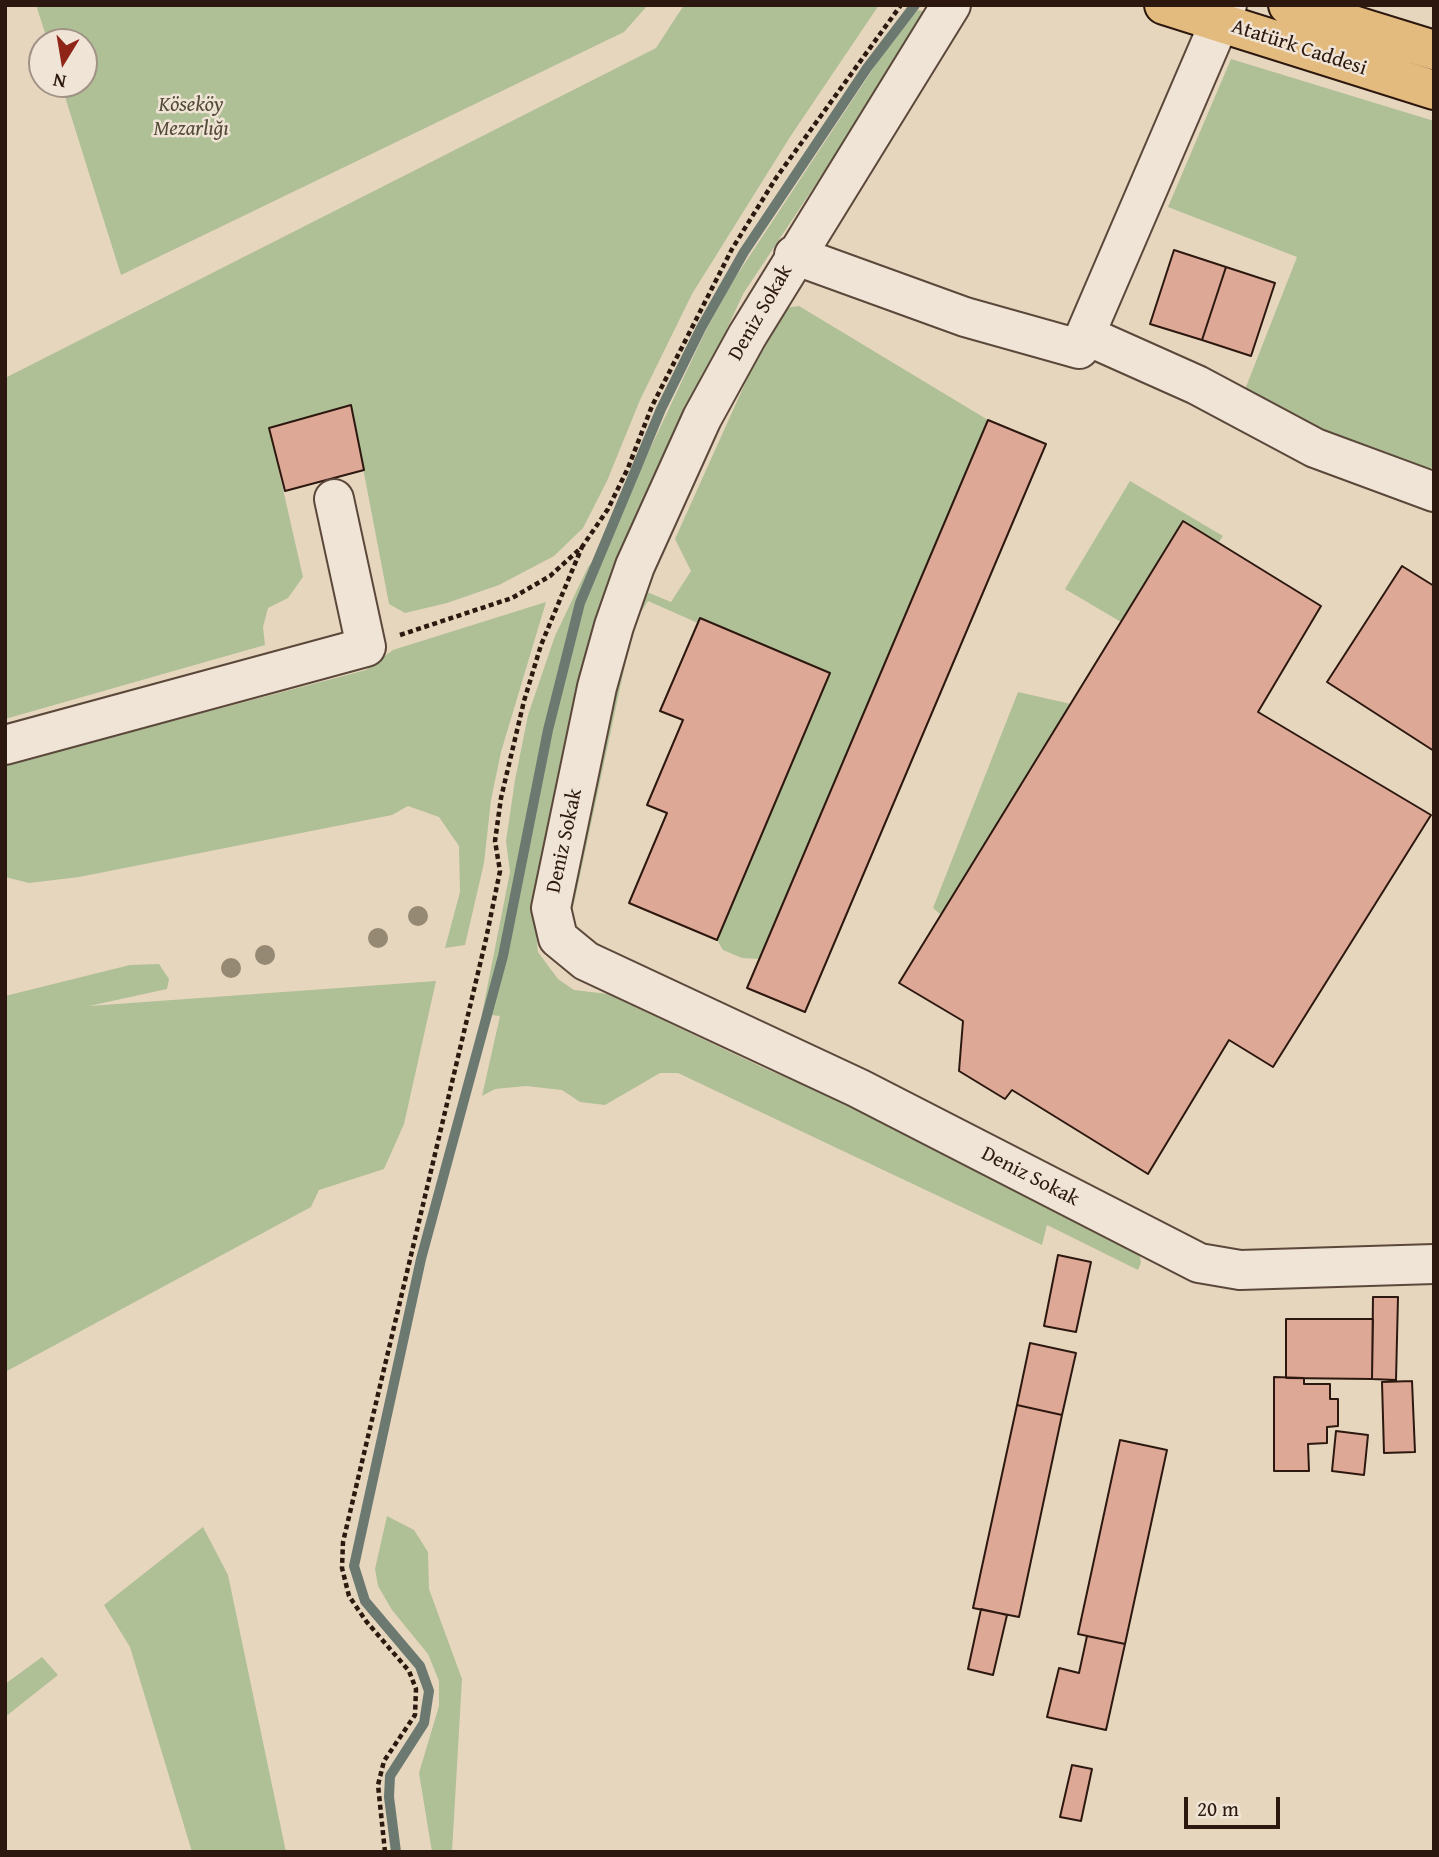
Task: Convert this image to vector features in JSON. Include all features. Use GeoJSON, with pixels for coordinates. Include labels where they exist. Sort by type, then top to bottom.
{"type":"FeatureCollection","features":[{"type":"Feature","properties":{"kind":"main road","name":"Atatürk Caddesi"},"geometry":{"type":"LineString","coordinates":[[1164,5],[1223,14],[1434,90]]}},
{"type":"Feature","properties":{"kind":"main road","name":"Atatürk Caddesi"},"geometry":{"type":"LineString","coordinates":[[1288,5],[1434,50]]}},
{"type":"Feature","properties":{"kind":"street","name":"Deniz Sokak"},"geometry":{"type":"LineString","coordinates":[[951,5],[948,15],[876,122],[794,255],[702,418],[635,566],[614,626],[597,688],[551,908],[558,939],[586,961],[858,1088],[1199,1263],[1240,1270],[1434,1264]]}},
{"type":"Feature","properties":{"kind":"street"},"geometry":{"type":"LineString","coordinates":[[794,255],[965,317],[1079,349],[1223,14]]}},
{"type":"Feature","properties":{"kind":"street"},"geometry":{"type":"LineString","coordinates":[[1085,335],[1197,385],[1315,448],[1434,492]]}},
{"type":"Feature","properties":{"kind":"street"},"geometry":{"type":"LineString","coordinates":[[5,745],[366,647],[334,499]]}},
{"type":"Feature","properties":{"kind":"path"},"geometry":{"type":"LineString","coordinates":[[385,1852],[378,1786],[384,1761],[415,1714],[416,1689],[409,1671],[366,1621],[349,1596],[342,1568],[343,1542],[486,939],[500,872],[495,841],[501,798],[524,701],[541,645],[583,547],[623,478],[652,406],[732,249],[776,178],[901,5]]}},
{"type":"Feature","properties":{"kind":"path"},"geometry":{"type":"LineString","coordinates":[[366,647],[512,598],[550,576],[583,547]]}},
{"type":"Feature","properties":{"kind":"green space","name":"Köseköy Mezarlığı"},"geometry":{"type":"Polygon","coordinates":[[[36,5],[648,5],[624,32],[121,275],[65,98],[98,98],[98,28],[43,28],[36,5]]]}},
{"type":"Feature","properties":{"kind":"green space"},"geometry":{"type":"Polygon","coordinates":[[[684,5],[879,5],[790,137],[692,294],[640,400],[607,481],[583,528],[554,556],[499,585],[447,603],[405,613],[389,604],[351,405],[269,428],[303,577],[288,598],[268,608],[263,627],[265,645],[5,719],[5,378],[656,48],[684,5]]]}},
{"type":"Feature","properties":{"kind":"green space"},"geometry":{"type":"Polygon","coordinates":[[[918,10],[925,12],[918,30],[743,294],[659,477],[597,627],[535,924],[538,952],[558,979],[574,990],[608,994],[766,1069],[811,1088],[842,1095],[1139,1252],[1141,1263],[1138,1270],[1047,1225],[1042,1245],[678,1073],[660,1073],[605,1105],[580,1102],[562,1090],[526,1086],[495,1089],[482,1096],[500,1016],[482,1014],[510,872],[506,841],[515,780],[528,715],[555,636],[588,567],[604,547],[704,334],[733,281],[900,28],[918,10]]]}},
{"type":"Feature","properties":{"kind":"green space"},"geometry":{"type":"Polygon","coordinates":[[[1231,59],[1434,121],[1434,464],[1425,478],[1321,437],[1244,392],[1297,257],[1168,207],[1231,59]]]}},
{"type":"Feature","properties":{"kind":"green space"},"geometry":{"type":"Polygon","coordinates":[[[799,306],[988,420],[759,959],[742,958],[723,950],[717,940],[700,618],[698,623],[648,601],[634,623],[570,922],[566,892],[639,596],[647,592],[671,602],[691,571],[675,539],[770,328],[784,308],[799,306]]]}},
{"type":"Feature","properties":{"kind":"green space"},"geometry":{"type":"Polygon","coordinates":[[[1130,481],[1223,536],[1218,543],[1183,521],[1121,622],[1065,589],[1130,481]]]}},
{"type":"Feature","properties":{"kind":"green space"},"geometry":{"type":"Polygon","coordinates":[[[546,602],[501,752],[491,800],[484,863],[465,945],[445,948],[460,892],[459,846],[439,817],[408,806],[392,815],[79,877],[29,883],[5,877],[5,765],[366,670],[393,650],[546,602]]]}},
{"type":"Feature","properties":{"kind":"green space"},"geometry":{"type":"Polygon","coordinates":[[[1018,692],[1071,704],[941,915],[933,908],[1018,692]]]}},
{"type":"Feature","properties":{"kind":"green space"},"geometry":{"type":"Polygon","coordinates":[[[159,964],[169,979],[167,989],[89,1006],[436,981],[404,1124],[384,1169],[319,1190],[311,1207],[5,1372],[5,996],[130,965],[159,964]]]}},
{"type":"Feature","properties":{"kind":"green space"},"geometry":{"type":"Polygon","coordinates":[[[387,1516],[414,1530],[428,1552],[429,1589],[462,1679],[452,1852],[432,1852],[419,1773],[439,1706],[439,1681],[428,1654],[392,1610],[378,1586],[375,1569],[387,1516]]]}},
{"type":"Feature","properties":{"kind":"green space"},"geometry":{"type":"Polygon","coordinates":[[[203,1527],[228,1575],[286,1852],[192,1852],[130,1647],[104,1605],[203,1527]]]}},
{"type":"Feature","properties":{"kind":"green space"},"geometry":{"type":"Polygon","coordinates":[[[42,1657],[58,1675],[5,1717],[5,1684],[42,1657]]]}},
{"type":"Feature","properties":{"kind":"building"},"geometry":{"type":"Polygon","coordinates":[[[1174,250],[1226,267],[1202,340],[1150,324],[1174,250]]]}},
{"type":"Feature","properties":{"kind":"building"},"geometry":{"type":"Polygon","coordinates":[[[1226,267],[1275,283],[1251,356],[1202,340],[1226,267]]]}},
{"type":"Feature","properties":{"kind":"building"},"geometry":{"type":"Polygon","coordinates":[[[351,405],[364,470],[285,491],[269,428],[351,405]]]}},
{"type":"Feature","properties":{"kind":"building"},"geometry":{"type":"Polygon","coordinates":[[[988,420],[1046,444],[805,1012],[747,988],[988,420]]]}},
{"type":"Feature","properties":{"kind":"building"},"geometry":{"type":"Polygon","coordinates":[[[1183,521],[1321,606],[1258,712],[1431,815],[1273,1067],[1229,1040],[1148,1174],[1012,1090],[1005,1099],[959,1071],[963,1021],[899,983],[1183,521]]]}},
{"type":"Feature","properties":{"kind":"building"},"geometry":{"type":"Polygon","coordinates":[[[1402,566],[1434,586],[1434,751],[1327,682],[1402,566]]]}},
{"type":"Feature","properties":{"kind":"building"},"geometry":{"type":"Polygon","coordinates":[[[700,618],[830,673],[717,940],[629,903],[667,813],[647,805],[683,720],[660,711],[700,618]]]}},
{"type":"Feature","properties":{"kind":"building"},"geometry":{"type":"Polygon","coordinates":[[[1058,1255],[1091,1262],[1076,1332],[1044,1326],[1058,1255]]]}},
{"type":"Feature","properties":{"kind":"building"},"geometry":{"type":"Polygon","coordinates":[[[1373,1297],[1398,1297],[1396,1380],[1372,1379],[1373,1297]]]}},
{"type":"Feature","properties":{"kind":"building"},"geometry":{"type":"Polygon","coordinates":[[[1286,1319],[1373,1319],[1372,1379],[1286,1378],[1286,1319]]]}},
{"type":"Feature","properties":{"kind":"building"},"geometry":{"type":"Polygon","coordinates":[[[1030,1343],[1076,1353],[1062,1415],[1017,1405],[1030,1343]]]}},
{"type":"Feature","properties":{"kind":"building"},"geometry":{"type":"Polygon","coordinates":[[[1274,1377],[1304,1378],[1304,1384],[1330,1384],[1330,1399],[1338,1399],[1338,1426],[1327,1427],[1327,1443],[1308,1444],[1309,1471],[1274,1471],[1274,1377]]]}},
{"type":"Feature","properties":{"kind":"building"},"geometry":{"type":"Polygon","coordinates":[[[1412,1381],[1415,1452],[1384,1453],[1382,1382],[1412,1381]]]}},
{"type":"Feature","properties":{"kind":"building"},"geometry":{"type":"Polygon","coordinates":[[[1017,1405],[1062,1415],[1019,1617],[973,1608],[1017,1405]]]}},
{"type":"Feature","properties":{"kind":"building"},"geometry":{"type":"Polygon","coordinates":[[[1336,1431],[1368,1435],[1364,1475],[1332,1471],[1336,1431]]]}},
{"type":"Feature","properties":{"kind":"building"},"geometry":{"type":"Polygon","coordinates":[[[1120,1440],[1167,1450],[1125,1644],[1078,1634],[1120,1440]]]}},
{"type":"Feature","properties":{"kind":"building"},"geometry":{"type":"Polygon","coordinates":[[[981,1609],[1007,1615],[993,1675],[968,1669],[981,1609]]]}},
{"type":"Feature","properties":{"kind":"building"},"geometry":{"type":"Polygon","coordinates":[[[1087,1636],[1125,1644],[1106,1730],[1047,1717],[1059,1668],[1079,1673],[1087,1636]]]}},
{"type":"Feature","properties":{"kind":"building"},"geometry":{"type":"Polygon","coordinates":[[[1072,1765],[1092,1769],[1081,1821],[1060,1817],[1072,1765]]]}},
{"type":"Feature","properties":{"kind":"waterway"},"geometry":{"type":"LineString","coordinates":[[396,1852],[389,1797],[390,1776],[424,1723],[429,1691],[420,1666],[365,1601],[354,1566],[421,1259],[503,956],[548,730],[580,603],[661,409],[701,328],[744,252],[867,68],[915,5]]}}]}
